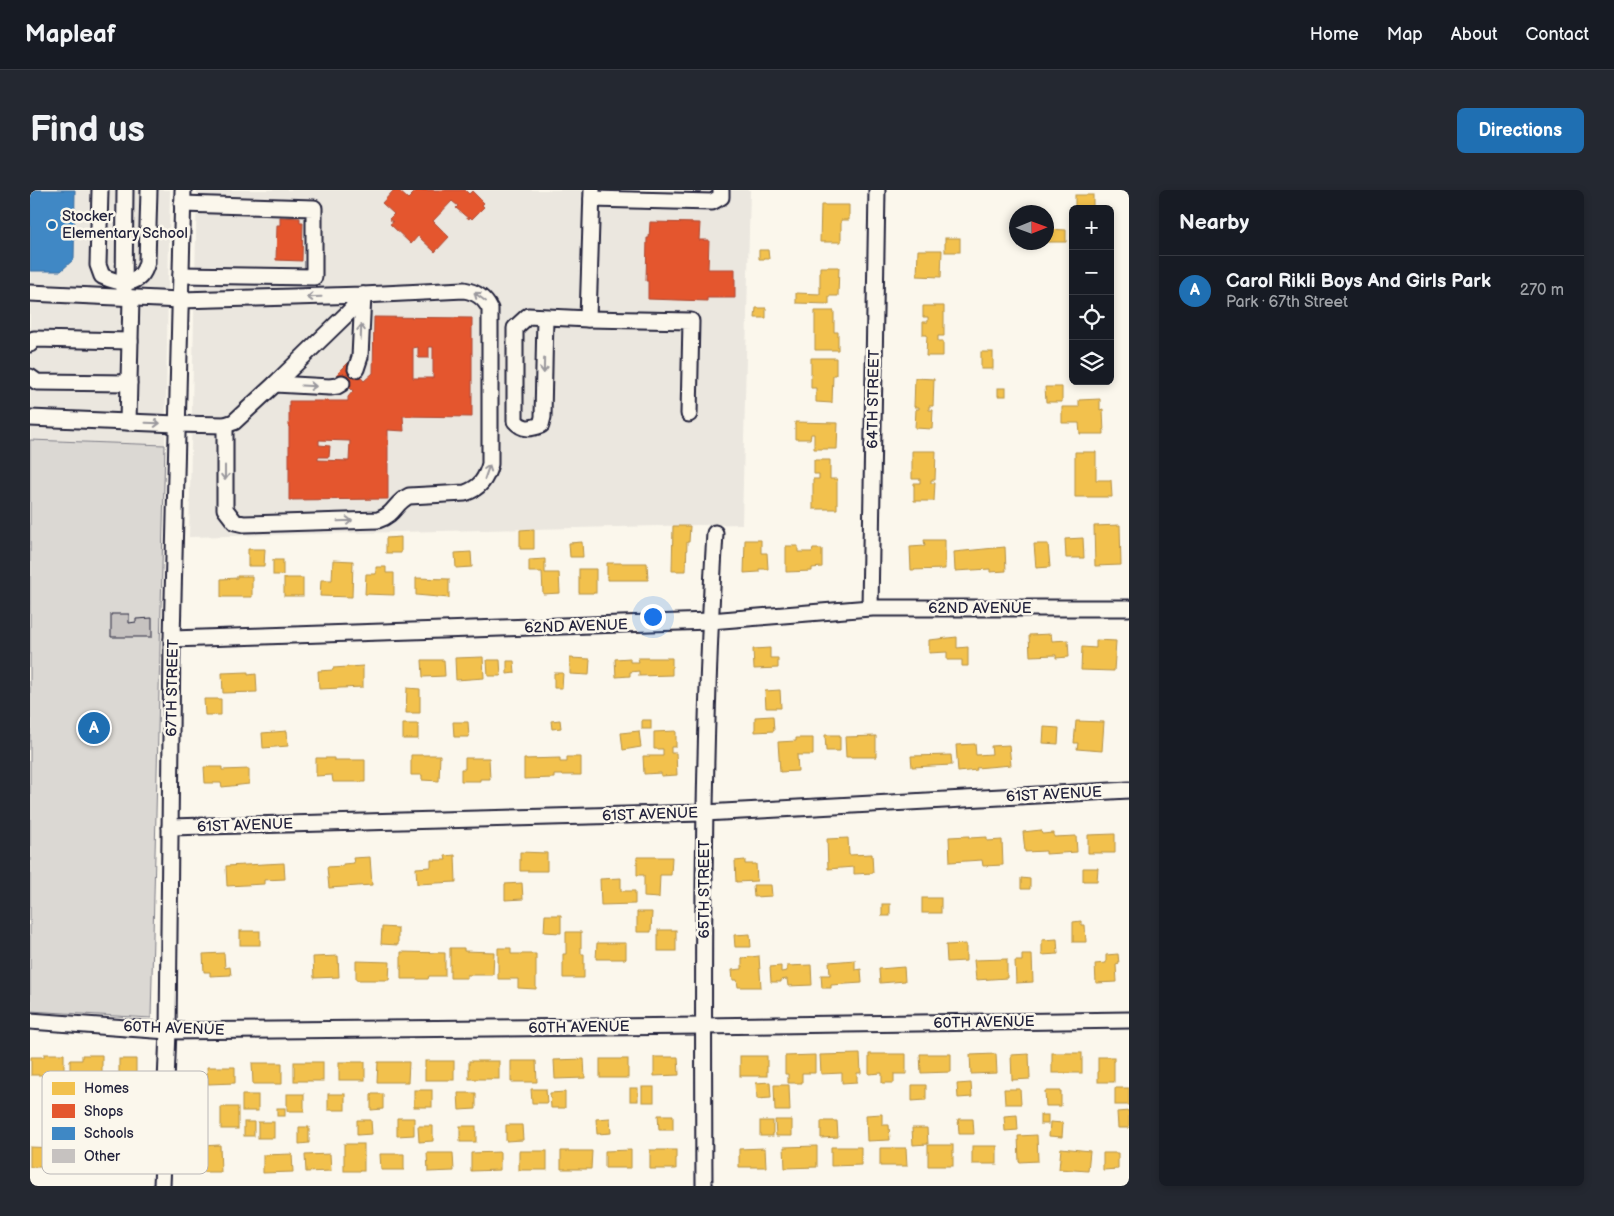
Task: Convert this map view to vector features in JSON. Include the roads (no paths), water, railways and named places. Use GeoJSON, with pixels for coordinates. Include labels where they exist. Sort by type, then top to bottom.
{"type":"FeatureCollection","features":[{"type":"Feature","properties":{"kind":"street"},"geometry":{"type":"LineString","coordinates":[[100,190],[98,266],[102,276],[116,282],[140,278],[145,272],[147,262],[149,190]]}},
{"type":"Feature","properties":{"kind":"street"},"geometry":{"type":"LineString","coordinates":[[125,190],[124,282],[130,341],[128,422]]}},
{"type":"Feature","properties":{"kind":"street"},"geometry":{"type":"LineString","coordinates":[[588,319],[592,195],[712,202],[721,197],[722,190]]}},
{"type":"Feature","properties":{"kind":"street","name":"64TH STREET"},"geometry":{"type":"LineString","coordinates":[[870,608],[877,190]]}},
{"type":"Feature","properties":{"kind":"street"},"geometry":{"type":"LineString","coordinates":[[181,275],[314,277],[314,208],[182,197]]}},
{"type":"Feature","properties":{"kind":"street","name":"67TH STREET"},"geometry":{"type":"LineString","coordinates":[[166,1071],[172,639],[182,197]]}},
{"type":"Feature","properties":{"kind":"street"},"geometry":{"type":"LineString","coordinates":[[30,293],[180,300],[464,290],[474,292],[483,298],[490,309],[490,464],[486,477],[473,491],[409,496],[401,499],[389,516],[378,520],[244,524],[235,522],[226,509],[225,424]]}},
{"type":"Feature","properties":{"kind":"street"},"geometry":{"type":"LineString","coordinates":[[356,369],[360,356],[363,295]]}},
{"type":"Feature","properties":{"kind":"street"},"geometry":{"type":"LineString","coordinates":[[30,418],[177,424],[225,424],[234,422],[349,312],[363,295]]}},
{"type":"Feature","properties":{"kind":"street"},"geometry":{"type":"LineString","coordinates":[[489,328],[515,328],[528,316],[691,321],[689,414]]}},
{"type":"Feature","properties":{"kind":"street"},"geometry":{"type":"LineString","coordinates":[[515,328],[515,421],[520,426],[530,429],[541,425],[543,416],[545,317]]}},
{"type":"Feature","properties":{"kind":"street"},"geometry":{"type":"LineString","coordinates":[[30,344],[34,340],[130,341]]}},
{"type":"Feature","properties":{"kind":"street"},"geometry":{"type":"LineString","coordinates":[[30,377],[37,382],[129,383]]}},
{"type":"Feature","properties":{"kind":"street"},"geometry":{"type":"LineString","coordinates":[[275,384],[330,387],[342,383]]}},
{"type":"Feature","properties":{"kind":"street","name":"65TH STREET"},"geometry":{"type":"LineString","coordinates":[[704,1186],[704,813],[710,621],[715,533]]}},
{"type":"Feature","properties":{"kind":"street","name":"62ND AVENUE"},"geometry":{"type":"LineString","coordinates":[[172,639],[710,621],[870,608],[1129,608]]}},
{"type":"Feature","properties":{"kind":"street","name":"61ST AVENUE"},"geometry":{"type":"LineString","coordinates":[[170,827],[704,813],[1129,790]]}},
{"type":"Feature","properties":{"kind":"street","name":"60TH AVENUE"},"geometry":{"type":"LineString","coordinates":[[30,1021],[168,1030],[703,1026],[1129,1020]]}},
{"type":"Feature","properties":{"kind":"place","name":"Stocker Elementary School"},"geometry":{"type":"Point","coordinates":[52,225]}},
{"type":"Feature","properties":{"kind":"place","name":"Carol Rikli Boys And Girls Park"},"geometry":{"type":"Point","coordinates":[94,728]}}]}
